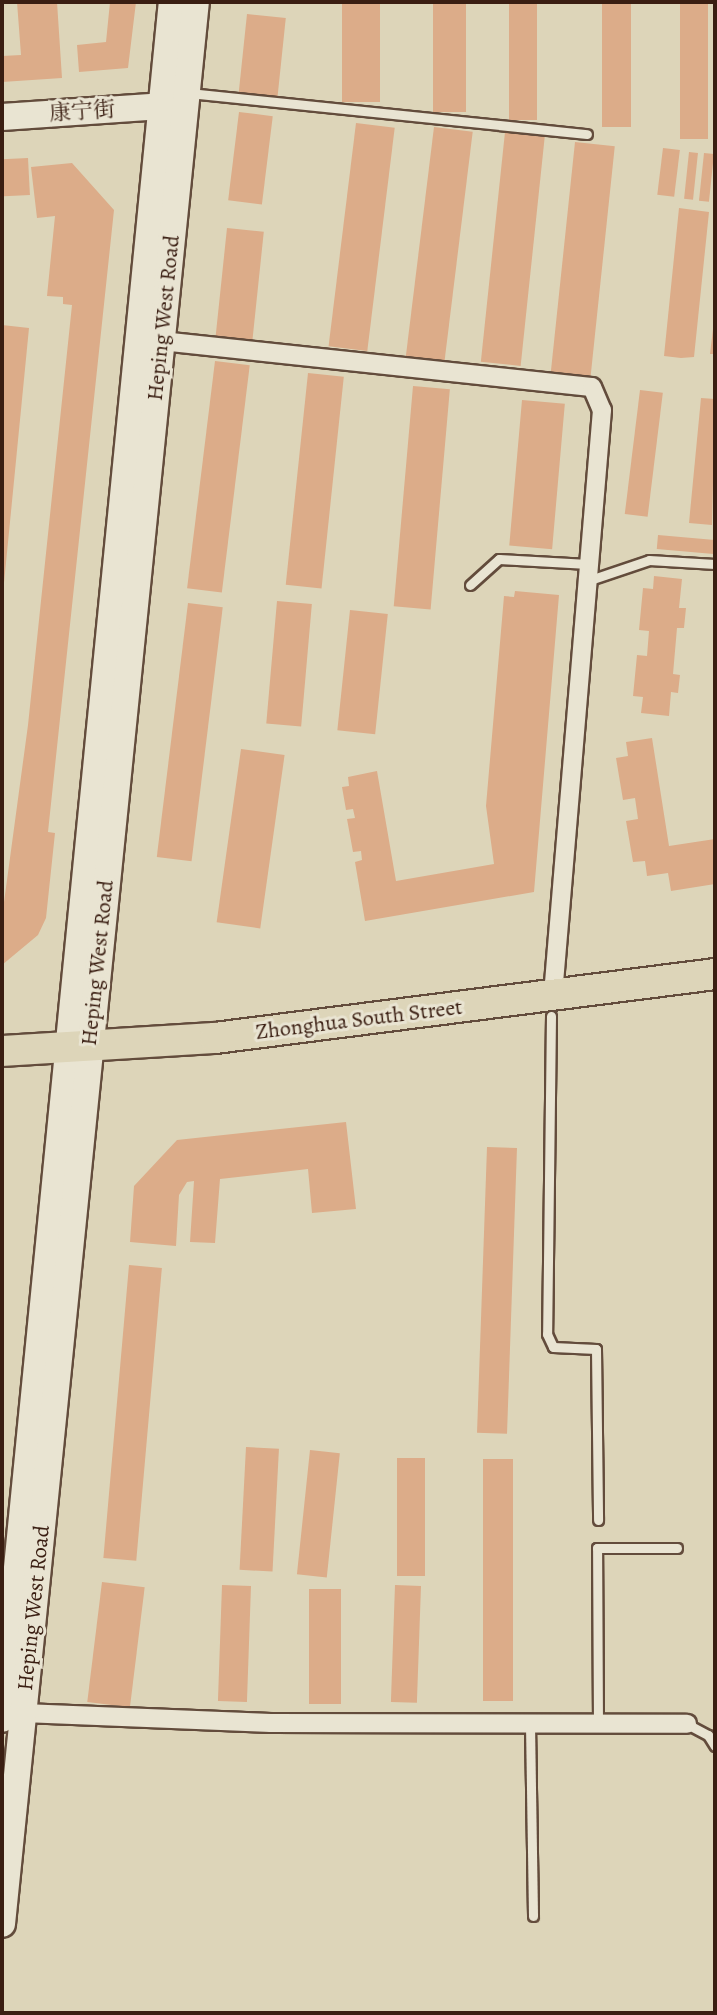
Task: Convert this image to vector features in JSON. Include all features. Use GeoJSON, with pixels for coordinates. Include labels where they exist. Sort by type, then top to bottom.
{"type":"FeatureCollection","features":[{"type":"Feature","properties":{"kind":"main road","name":"Heping West Road"},"geometry":{"type":"LineString","coordinates":[[2,1924],[12,1716],[78,1056],[172,2]]}},
{"type":"Feature","properties":{"kind":"main road","name":"Heping West Road"},"geometry":{"type":"LineString","coordinates":[[78,1056],[161,341],[196,2]]}},
{"type":"Feature","properties":{"kind":"main road","name":"康宁街"},"geometry":{"type":"LineString","coordinates":[[2,117],[162,106]]}},
{"type":"Feature","properties":{"kind":"main road","name":"Zhonghua South Street"},"geometry":{"type":"LineString","coordinates":[[2,1051],[78,1056],[217,1057],[552,1006],[715,974]]}},
{"type":"Feature","properties":{"kind":"main road","name":"Zhonghua South Street"},"geometry":{"type":"LineString","coordinates":[[552,1006],[715,994]]}},
{"type":"Feature","properties":{"kind":"main road","name":"Zhonghua South Street"},"geometry":{"type":"LineString","coordinates":[[2,1071],[78,1056]]}},
{"type":"Feature","properties":{"kind":"street"},"geometry":{"type":"LineString","coordinates":[[161,341],[592,387],[602,410],[552,1006]]}},
{"type":"Feature","properties":{"kind":"street"},"geometry":{"type":"LineString","coordinates":[[12,1716],[271,1723],[687,1724]]}},
{"type":"Feature","properties":{"kind":"lane"},"geometry":{"type":"LineString","coordinates":[[187,93],[587,134]]}},
{"type":"Feature","properties":{"kind":"lane"},"geometry":{"type":"LineString","coordinates":[[470,585],[499,559],[588,573],[649,560],[715,564]]}},
{"type":"Feature","properties":{"kind":"lane"},"geometry":{"type":"LineString","coordinates":[[552,1006],[547,1334],[553,1347],[596,1349],[598,1520]]}},
{"type":"Feature","properties":{"kind":"lane"},"geometry":{"type":"LineString","coordinates":[[598,1724],[597,1548],[677,1548]]}},
{"type":"Feature","properties":{"kind":"lane"},"geometry":{"type":"LineString","coordinates":[[530,1724],[533,1916]]}},
{"type":"Feature","properties":{"kind":"lane"},"geometry":{"type":"LineString","coordinates":[[687,1724],[708,1735],[715,1746]]}},
{"type":"Feature","properties":{"kind":"building"},"geometry":{"type":"Polygon","coordinates":[[[17,2],[57,2],[62,78],[2,82],[2,56],[21,55],[17,2]]]}},
{"type":"Feature","properties":{"kind":"building"},"geometry":{"type":"Polygon","coordinates":[[[110,2],[136,2],[128,68],[79,72],[77,45],[106,42],[110,2]]]}},
{"type":"Feature","properties":{"kind":"building"},"geometry":{"type":"Polygon","coordinates":[[[342,2],[380,2],[380,102],[342,102],[342,2]]]}},
{"type":"Feature","properties":{"kind":"building"},"geometry":{"type":"Polygon","coordinates":[[[433,2],[466,2],[466,112],[433,112],[433,2]]]}},
{"type":"Feature","properties":{"kind":"building"},"geometry":{"type":"Polygon","coordinates":[[[509,2],[537,2],[537,120],[509,120],[509,2]]]}},
{"type":"Feature","properties":{"kind":"building"},"geometry":{"type":"Polygon","coordinates":[[[602,2],[631,2],[631,127],[602,127],[602,2]]]}},
{"type":"Feature","properties":{"kind":"building"},"geometry":{"type":"Polygon","coordinates":[[[680,2],[708,2],[708,139],[680,139],[680,2]]]}},
{"type":"Feature","properties":{"kind":"building"},"geometry":{"type":"Polygon","coordinates":[[[247,14],[286,18],[277,98],[239,94],[247,14]]]}},
{"type":"Feature","properties":{"kind":"building"},"geometry":{"type":"Polygon","coordinates":[[[239,112],[273,116],[262,204],[228,200],[239,112]]]}},
{"type":"Feature","properties":{"kind":"building"},"geometry":{"type":"Polygon","coordinates":[[[356,123],[395,128],[367,351],[329,346],[356,123]]]}},
{"type":"Feature","properties":{"kind":"building"},"geometry":{"type":"Polygon","coordinates":[[[434,127],[473,132],[445,361],[406,356],[434,127]]]}},
{"type":"Feature","properties":{"kind":"building"},"geometry":{"type":"Polygon","coordinates":[[[505,132],[545,136],[521,366],[481,362],[505,132]]]}},
{"type":"Feature","properties":{"kind":"building"},"geometry":{"type":"Polygon","coordinates":[[[575,142],[615,146],[591,376],[551,372],[575,142]]]}},
{"type":"Feature","properties":{"kind":"building"},"geometry":{"type":"Polygon","coordinates":[[[663,148],[680,150],[674,197],[657,195],[663,148]]]}},
{"type":"Feature","properties":{"kind":"building"},"geometry":{"type":"Polygon","coordinates":[[[689,152],[698,153],[693,200],[684,199],[689,152]]]}},
{"type":"Feature","properties":{"kind":"building"},"geometry":{"type":"Polygon","coordinates":[[[704,153],[714,154],[709,202],[699,201],[704,153]]]}},
{"type":"Feature","properties":{"kind":"building"},"geometry":{"type":"Polygon","coordinates":[[[28,158],[30,195],[4,196],[2,159],[28,158]]]}},
{"type":"Feature","properties":{"kind":"building"},"geometry":{"type":"Polygon","coordinates":[[[72,163],[114,210],[48,832],[55,833],[46,918],[38,935],[2,965],[2,917],[28,725],[72,305],[63,304],[63,297],[47,296],[55,216],[37,218],[31,167],[72,163]]]}},
{"type":"Feature","properties":{"kind":"building"},"geometry":{"type":"Polygon","coordinates":[[[679,208],[709,212],[694,357],[681,358],[664,356],[679,208]]]}},
{"type":"Feature","properties":{"kind":"building"},"geometry":{"type":"Polygon","coordinates":[[[227,228],[264,232],[252,345],[215,341],[227,228]]]}},
{"type":"Feature","properties":{"kind":"building"},"geometry":{"type":"Polygon","coordinates":[[[2,325],[29,328],[4,583],[2,583],[2,325]]]}},
{"type":"Feature","properties":{"kind":"building"},"geometry":{"type":"Polygon","coordinates":[[[713,329],[715,354],[710,354],[713,329]]]}},
{"type":"Feature","properties":{"kind":"building"},"geometry":{"type":"Polygon","coordinates":[[[215,361],[250,365],[222,593],[187,588],[215,361]]]}},
{"type":"Feature","properties":{"kind":"building"},"geometry":{"type":"Polygon","coordinates":[[[308,373],[344,377],[322,589],[286,585],[308,373]]]}},
{"type":"Feature","properties":{"kind":"building"},"geometry":{"type":"Polygon","coordinates":[[[413,386],[450,389],[431,609],[394,606],[413,386]]]}},
{"type":"Feature","properties":{"kind":"building"},"geometry":{"type":"Polygon","coordinates":[[[640,390],[663,393],[648,517],[625,514],[640,390]]]}},
{"type":"Feature","properties":{"kind":"building"},"geometry":{"type":"Polygon","coordinates":[[[701,398],[715,399],[712,525],[689,523],[701,398]]]}},
{"type":"Feature","properties":{"kind":"building"},"geometry":{"type":"Polygon","coordinates":[[[522,400],[565,404],[552,549],[509,545],[522,400]]]}},
{"type":"Feature","properties":{"kind":"building"},"geometry":{"type":"Polygon","coordinates":[[[658,535],[715,540],[714,554],[657,549],[658,535]]]}},
{"type":"Feature","properties":{"kind":"building"},"geometry":{"type":"Polygon","coordinates":[[[654,576],[682,579],[679,608],[686,608],[684,628],[677,628],[673,674],[680,675],[678,693],[671,692],[669,716],[641,713],[643,697],[633,696],[637,655],[647,656],[649,631],[639,630],[643,588],[653,589],[654,576]]]}},
{"type":"Feature","properties":{"kind":"building"},"geometry":{"type":"Polygon","coordinates":[[[515,591],[559,595],[534,892],[365,921],[355,862],[362,860],[361,851],[353,852],[347,819],[355,818],[353,809],[346,810],[342,787],[349,786],[348,777],[377,771],[396,881],[494,864],[486,806],[504,596],[514,597],[515,591]]]}},
{"type":"Feature","properties":{"kind":"building"},"geometry":{"type":"Polygon","coordinates":[[[277,601],[312,604],[301,727],[266,724],[277,601]]]}},
{"type":"Feature","properties":{"kind":"building"},"geometry":{"type":"Polygon","coordinates":[[[188,603],[223,607],[192,861],[157,857],[188,603]]]}},
{"type":"Feature","properties":{"kind":"building"},"geometry":{"type":"Polygon","coordinates":[[[350,610],[388,614],[375,734],[337,730],[350,610]]]}},
{"type":"Feature","properties":{"kind":"building"},"geometry":{"type":"Polygon","coordinates":[[[652,738],[669,846],[715,839],[715,884],[671,891],[668,873],[647,876],[645,861],[633,862],[626,821],[638,819],[635,798],[623,800],[616,758],[628,756],[626,742],[652,738]]]}},
{"type":"Feature","properties":{"kind":"building"},"geometry":{"type":"Polygon","coordinates":[[[241,749],[285,755],[260,928],[217,922],[241,749]]]}},
{"type":"Feature","properties":{"kind":"building"},"geometry":{"type":"Polygon","coordinates":[[[346,1122],[356,1209],[312,1213],[308,1169],[220,1179],[215,1243],[190,1242],[194,1181],[187,1182],[179,1195],[176,1246],[130,1242],[134,1186],[177,1140],[346,1122]]]}},
{"type":"Feature","properties":{"kind":"building"},"geometry":{"type":"Polygon","coordinates":[[[487,1147],[517,1148],[507,1434],[477,1433],[487,1147]]]}},
{"type":"Feature","properties":{"kind":"building"},"geometry":{"type":"Polygon","coordinates":[[[129,1265],[162,1268],[136,1561],[103,1558],[129,1265]]]}},
{"type":"Feature","properties":{"kind":"building"},"geometry":{"type":"Polygon","coordinates":[[[246,1447],[279,1449],[273,1572],[240,1570],[246,1447]]]}},
{"type":"Feature","properties":{"kind":"building"},"geometry":{"type":"Polygon","coordinates":[[[310,1450],[340,1453],[327,1577],[297,1574],[310,1450]]]}},
{"type":"Feature","properties":{"kind":"building"},"geometry":{"type":"Polygon","coordinates":[[[397,1458],[425,1458],[425,1576],[397,1576],[397,1458]]]}},
{"type":"Feature","properties":{"kind":"building"},"geometry":{"type":"Polygon","coordinates":[[[483,1459],[513,1459],[513,1701],[483,1701],[483,1459]]]}},
{"type":"Feature","properties":{"kind":"building"},"geometry":{"type":"Polygon","coordinates":[[[102,1582],[145,1587],[130,1707],[87,1702],[102,1582]]]}},
{"type":"Feature","properties":{"kind":"building"},"geometry":{"type":"Polygon","coordinates":[[[222,1585],[251,1586],[247,1702],[218,1701],[222,1585]]]}},
{"type":"Feature","properties":{"kind":"building"},"geometry":{"type":"Polygon","coordinates":[[[395,1585],[421,1586],[417,1703],[391,1702],[395,1585]]]}},
{"type":"Feature","properties":{"kind":"building"},"geometry":{"type":"Polygon","coordinates":[[[309,1589],[341,1589],[341,1704],[309,1704],[309,1589]]]}}]}
